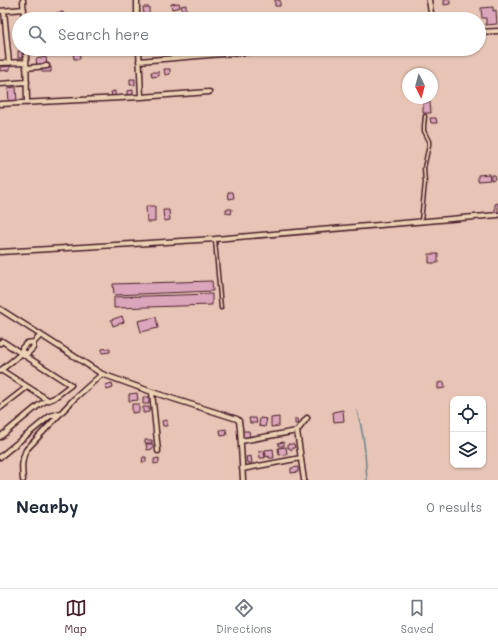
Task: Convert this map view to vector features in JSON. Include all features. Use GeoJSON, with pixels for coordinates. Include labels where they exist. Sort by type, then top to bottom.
{"type":"FeatureCollection","features":[{"type":"Feature","properties":{"kind":"street"},"geometry":{"type":"LineString","coordinates":[[9,63],[2,11],[24,9],[23,0]]}},
{"type":"Feature","properties":{"kind":"street"},"geometry":{"type":"LineString","coordinates":[[137,0],[137,12]]}},
{"type":"Feature","properties":{"kind":"street"},"geometry":{"type":"LineString","coordinates":[[430,0],[431,12]]}},
{"type":"Feature","properties":{"kind":"street"},"geometry":{"type":"LineString","coordinates":[[486,32],[498,31]]}},
{"type":"Feature","properties":{"kind":"street"},"geometry":{"type":"LineString","coordinates":[[26,56],[27,103]]}},
{"type":"Feature","properties":{"kind":"street"},"geometry":{"type":"LineString","coordinates":[[139,56],[141,97]]}},
{"type":"Feature","properties":{"kind":"street"},"geometry":{"type":"LineString","coordinates":[[139,61],[199,56]]}},
{"type":"Feature","properties":{"kind":"street"},"geometry":{"type":"LineString","coordinates":[[0,63],[26,62]]}},
{"type":"Feature","properties":{"kind":"street"},"geometry":{"type":"LineString","coordinates":[[26,68],[47,66]]}},
{"type":"Feature","properties":{"kind":"street"},"geometry":{"type":"LineString","coordinates":[[0,84],[27,82]]}},
{"type":"Feature","properties":{"kind":"street"},"geometry":{"type":"LineString","coordinates":[[0,104],[209,92]]}},
{"type":"Feature","properties":{"kind":"street"},"geometry":{"type":"LineString","coordinates":[[0,252],[215,238],[498,215]]}},
{"type":"Feature","properties":{"kind":"street"},"geometry":{"type":"LineString","coordinates":[[0,309],[102,374],[152,392],[237,419],[240,424],[243,480]]}},
{"type":"Feature","properties":{"kind":"street"},"geometry":{"type":"LineString","coordinates":[[41,335],[34,342],[33,348],[28,353],[22,353],[1,371],[48,400]]}},
{"type":"Feature","properties":{"kind":"street"},"geometry":{"type":"LineString","coordinates":[[0,343],[2,341],[71,385],[54,398],[39,406],[0,437]]}},
{"type":"Feature","properties":{"kind":"street"},"geometry":{"type":"LineString","coordinates":[[22,353],[22,348],[27,343],[34,342]]}},
{"type":"Feature","properties":{"kind":"street"},"geometry":{"type":"LineString","coordinates":[[23,480],[22,462],[26,450],[74,399],[102,374]]}},
{"type":"Feature","properties":{"kind":"street"},"geometry":{"type":"LineString","coordinates":[[0,408],[27,386]]}},
{"type":"Feature","properties":{"kind":"street"},"geometry":{"type":"LineString","coordinates":[[152,392],[158,451]]}},
{"type":"Feature","properties":{"kind":"street"},"geometry":{"type":"LineString","coordinates":[[0,458],[50,416],[62,412]]}},
{"type":"Feature","properties":{"kind":"street"},"geometry":{"type":"LineString","coordinates":[[241,441],[297,431],[307,418]]}},
{"type":"Feature","properties":{"kind":"street"},"geometry":{"type":"LineString","coordinates":[[297,431],[304,480]]}},
{"type":"Feature","properties":{"kind":"street"},"geometry":{"type":"LineString","coordinates":[[242,469],[301,458]]}},
{"type":"Feature","properties":{"kind":"lane"},"geometry":{"type":"LineString","coordinates":[[420,222],[425,183],[424,168],[429,145],[429,141],[424,131],[425,116]]}},
{"type":"Feature","properties":{"kind":"lane"},"geometry":{"type":"LineString","coordinates":[[215,238],[221,308]]}},
{"type":"Feature","properties":{"kind":"building"},"geometry":{"type":"Polygon","coordinates":[[[275,0],[280,0],[280,6],[275,6],[275,0]]]}},
{"type":"Feature","properties":{"kind":"building"},"geometry":{"type":"Polygon","coordinates":[[[444,0],[450,0],[450,4],[444,5],[444,0]]]}},
{"type":"Feature","properties":{"kind":"building"},"geometry":{"type":"Polygon","coordinates":[[[179,3],[180,7],[172,9],[171,4],[179,3]]]}},
{"type":"Feature","properties":{"kind":"building"},"geometry":{"type":"Polygon","coordinates":[[[186,5],[186,10],[182,10],[181,6],[186,5]]]}},
{"type":"Feature","properties":{"kind":"building"},"geometry":{"type":"Polygon","coordinates":[[[143,7],[149,7],[149,12],[144,12],[143,7]]]}},
{"type":"Feature","properties":{"kind":"building"},"geometry":{"type":"Polygon","coordinates":[[[493,7],[493,11],[496,10],[497,24],[486,25],[486,12],[481,12],[481,8],[493,7]]]}},
{"type":"Feature","properties":{"kind":"building"},"geometry":{"type":"Polygon","coordinates":[[[74,56],[80,56],[80,59],[74,59],[74,56]]]}},
{"type":"Feature","properties":{"kind":"building"},"geometry":{"type":"Polygon","coordinates":[[[46,57],[47,65],[37,66],[36,59],[46,57]]]}},
{"type":"Feature","properties":{"kind":"building"},"geometry":{"type":"Polygon","coordinates":[[[10,66],[10,70],[0,71],[0,67],[10,66]]]}},
{"type":"Feature","properties":{"kind":"building"},"geometry":{"type":"Polygon","coordinates":[[[51,67],[51,72],[42,72],[42,68],[51,67]]]}},
{"type":"Feature","properties":{"kind":"building"},"geometry":{"type":"Polygon","coordinates":[[[164,69],[170,69],[170,74],[165,75],[164,69]]]}},
{"type":"Feature","properties":{"kind":"building"},"geometry":{"type":"Polygon","coordinates":[[[151,72],[159,72],[159,76],[152,77],[151,72]]]}},
{"type":"Feature","properties":{"kind":"building"},"geometry":{"type":"Polygon","coordinates":[[[130,79],[135,79],[135,85],[130,85],[130,79]]]}},
{"type":"Feature","properties":{"kind":"building"},"geometry":{"type":"Polygon","coordinates":[[[16,87],[17,102],[9,103],[8,88],[16,87]]]}},
{"type":"Feature","properties":{"kind":"building"},"geometry":{"type":"Polygon","coordinates":[[[133,90],[133,95],[127,95],[127,91],[133,90]]]}},
{"type":"Feature","properties":{"kind":"building"},"geometry":{"type":"Polygon","coordinates":[[[115,91],[115,96],[112,96],[111,92],[115,91]]]}},
{"type":"Feature","properties":{"kind":"building"},"geometry":{"type":"Polygon","coordinates":[[[423,104],[430,104],[431,113],[423,113],[423,104]]]}},
{"type":"Feature","properties":{"kind":"building"},"geometry":{"type":"Polygon","coordinates":[[[430,118],[436,118],[437,123],[431,123],[430,118]]]}},
{"type":"Feature","properties":{"kind":"building"},"geometry":{"type":"Polygon","coordinates":[[[489,174],[490,180],[478,181],[478,175],[489,174]]]}},
{"type":"Feature","properties":{"kind":"building"},"geometry":{"type":"Polygon","coordinates":[[[491,175],[494,175],[495,179],[491,180],[491,175]]]}},
{"type":"Feature","properties":{"kind":"building"},"geometry":{"type":"Polygon","coordinates":[[[228,192],[233,192],[234,198],[229,199],[228,192]]]}},
{"type":"Feature","properties":{"kind":"building"},"geometry":{"type":"Polygon","coordinates":[[[498,203],[498,213],[495,213],[495,204],[498,203]]]}},
{"type":"Feature","properties":{"kind":"building"},"geometry":{"type":"Polygon","coordinates":[[[146,206],[155,206],[155,222],[147,222],[146,206]]]}},
{"type":"Feature","properties":{"kind":"building"},"geometry":{"type":"Polygon","coordinates":[[[226,209],[232,209],[231,214],[226,213],[226,209]]]}},
{"type":"Feature","properties":{"kind":"building"},"geometry":{"type":"Polygon","coordinates":[[[163,210],[169,210],[170,220],[164,221],[163,210]]]}},
{"type":"Feature","properties":{"kind":"building"},"geometry":{"type":"Polygon","coordinates":[[[429,254],[438,254],[438,263],[429,263],[429,254]]]}},
{"type":"Feature","properties":{"kind":"building"},"geometry":{"type":"Polygon","coordinates":[[[212,281],[213,291],[114,295],[113,284],[212,281]]]}},
{"type":"Feature","properties":{"kind":"building"},"geometry":{"type":"Polygon","coordinates":[[[212,294],[212,305],[114,308],[114,297],[212,294]]]}},
{"type":"Feature","properties":{"kind":"building"},"geometry":{"type":"Polygon","coordinates":[[[122,316],[124,322],[113,326],[111,320],[122,316]]]}},
{"type":"Feature","properties":{"kind":"building"},"geometry":{"type":"Polygon","coordinates":[[[156,317],[158,328],[141,332],[138,321],[156,317]]]}},
{"type":"Feature","properties":{"kind":"building"},"geometry":{"type":"Polygon","coordinates":[[[110,348],[110,352],[102,353],[102,349],[110,348]]]}},
{"type":"Feature","properties":{"kind":"building"},"geometry":{"type":"Polygon","coordinates":[[[444,382],[445,388],[438,389],[438,383],[444,382]]]}},
{"type":"Feature","properties":{"kind":"building"},"geometry":{"type":"Polygon","coordinates":[[[112,383],[113,388],[107,390],[105,385],[112,383]]]}},
{"type":"Feature","properties":{"kind":"building"},"geometry":{"type":"Polygon","coordinates":[[[137,393],[138,400],[129,401],[129,394],[137,393]]]}},
{"type":"Feature","properties":{"kind":"building"},"geometry":{"type":"Polygon","coordinates":[[[143,397],[149,397],[149,404],[143,404],[143,397]]]}},
{"type":"Feature","properties":{"kind":"building"},"geometry":{"type":"Polygon","coordinates":[[[132,404],[139,404],[139,412],[132,413],[132,404]]]}},
{"type":"Feature","properties":{"kind":"building"},"geometry":{"type":"Polygon","coordinates":[[[143,407],[149,407],[149,412],[143,413],[143,407]]]}},
{"type":"Feature","properties":{"kind":"building"},"geometry":{"type":"Polygon","coordinates":[[[343,410],[344,421],[334,422],[333,412],[343,410]]]}},
{"type":"Feature","properties":{"kind":"building"},"geometry":{"type":"Polygon","coordinates":[[[279,417],[279,426],[271,427],[271,418],[279,417]]]}},
{"type":"Feature","properties":{"kind":"building"},"geometry":{"type":"Polygon","coordinates":[[[249,418],[256,418],[257,423],[250,423],[249,418]]]}},
{"type":"Feature","properties":{"kind":"building"},"geometry":{"type":"Polygon","coordinates":[[[260,418],[267,419],[265,427],[259,426],[260,418]]]}},
{"type":"Feature","properties":{"kind":"building"},"geometry":{"type":"Polygon","coordinates":[[[295,419],[298,419],[299,424],[295,424],[295,419]]]}},
{"type":"Feature","properties":{"kind":"building"},"geometry":{"type":"Polygon","coordinates":[[[167,420],[167,426],[163,426],[162,421],[167,420]]]}},
{"type":"Feature","properties":{"kind":"building"},"geometry":{"type":"Polygon","coordinates":[[[226,429],[227,435],[221,436],[220,430],[226,429]]]}},
{"type":"Feature","properties":{"kind":"building"},"geometry":{"type":"Polygon","coordinates":[[[241,431],[249,431],[250,437],[242,438],[241,431]]]}},
{"type":"Feature","properties":{"kind":"building"},"geometry":{"type":"Polygon","coordinates":[[[145,440],[152,440],[152,443],[145,443],[145,440]]]}},
{"type":"Feature","properties":{"kind":"building"},"geometry":{"type":"Polygon","coordinates":[[[284,442],[284,446],[279,446],[278,443],[284,442]]]}},
{"type":"Feature","properties":{"kind":"building"},"geometry":{"type":"Polygon","coordinates":[[[146,444],[153,444],[153,449],[147,450],[146,444]]]}},
{"type":"Feature","properties":{"kind":"building"},"geometry":{"type":"Polygon","coordinates":[[[288,444],[294,444],[295,448],[291,450],[288,448],[288,444]]]}},
{"type":"Feature","properties":{"kind":"building"},"geometry":{"type":"Polygon","coordinates":[[[286,447],[287,454],[279,455],[278,448],[286,447]]]}},
{"type":"Feature","properties":{"kind":"building"},"geometry":{"type":"Polygon","coordinates":[[[273,449],[274,458],[269,458],[269,456],[266,457],[265,450],[273,449]]]}},
{"type":"Feature","properties":{"kind":"building"},"geometry":{"type":"Polygon","coordinates":[[[259,451],[264,451],[265,458],[260,458],[259,451]]]}},
{"type":"Feature","properties":{"kind":"building"},"geometry":{"type":"Polygon","coordinates":[[[251,456],[252,463],[247,463],[246,457],[251,456]]]}},
{"type":"Feature","properties":{"kind":"building"},"geometry":{"type":"Polygon","coordinates":[[[143,457],[146,457],[146,462],[142,462],[143,457]]]}},
{"type":"Feature","properties":{"kind":"building"},"geometry":{"type":"Polygon","coordinates":[[[159,458],[159,463],[154,464],[154,459],[159,458]]]}},
{"type":"Feature","properties":{"kind":"building"},"geometry":{"type":"Polygon","coordinates":[[[298,467],[298,472],[291,473],[291,468],[298,467]]]}},
{"type":"Feature","properties":{"kind":"waterway"},"geometry":{"type":"LineString","coordinates":[[357,411],[363,437],[367,480]]}}]}
